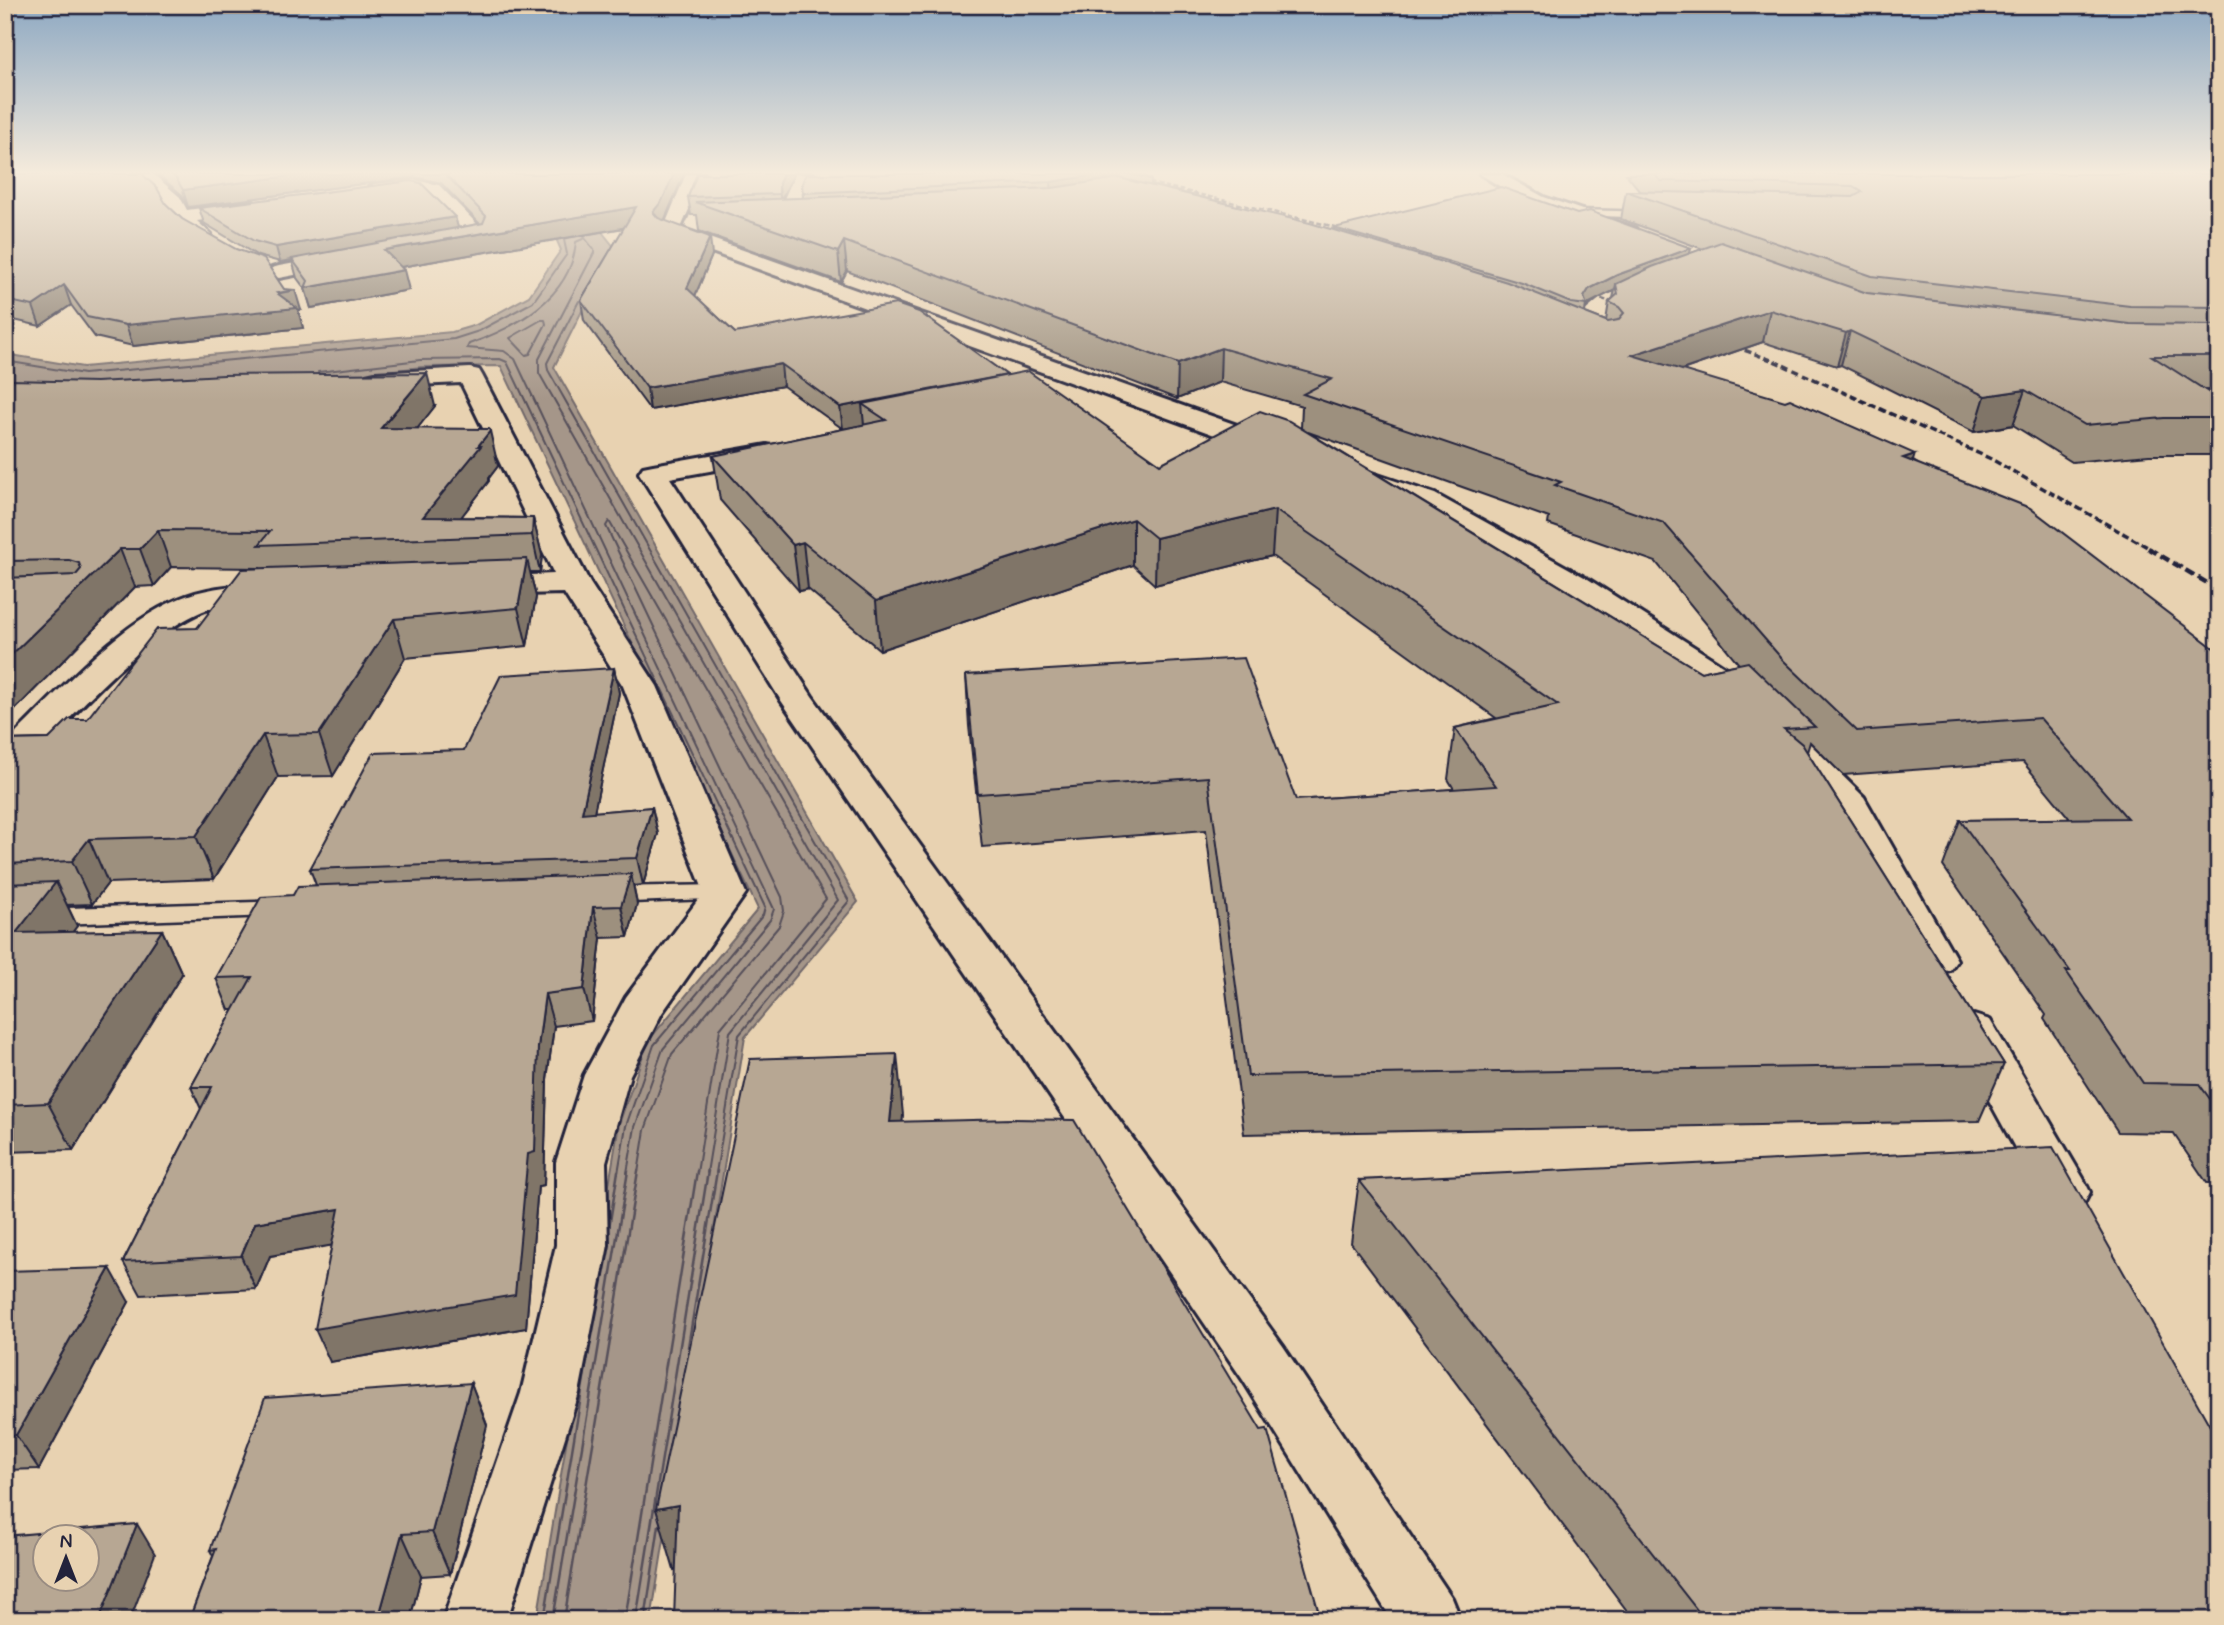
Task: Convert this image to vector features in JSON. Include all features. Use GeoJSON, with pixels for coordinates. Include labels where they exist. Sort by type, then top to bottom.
{"type":"FeatureCollection","features":[{"type":"Feature","properties":{"kind":"street"},"geometry":{"type":"LineString","coordinates":[[724,250],[1098,386],[1424,500],[1577,586],[1732,686],[1850,805],[2081,1221]]}},
{"type":"Feature","properties":{"kind":"street"},"geometry":{"type":"LineString","coordinates":[[293,292],[269,269],[358,258]]}},
{"type":"Feature","properties":{"kind":"street"},"geometry":{"type":"LineString","coordinates":[[1564,329],[1590,331],[1599,324],[1595,312],[1611,302],[1675,279]]}},
{"type":"Feature","properties":{"kind":"street"},"geometry":{"type":"LineString","coordinates":[[1543,320],[1603,346]]}},
{"type":"Feature","properties":{"kind":"street"},"geometry":{"type":"LineString","coordinates":[[346,384],[421,376],[470,375],[574,583],[640,686],[725,893],[642,1009],[607,1075],[581,1162],[582,1245],[550,1393],[475,1620]]}},
{"type":"Feature","properties":{"kind":"street"},"geometry":{"type":"LineString","coordinates":[[1033,400],[1098,386]]}},
{"type":"Feature","properties":{"kind":"street"},"geometry":{"type":"LineString","coordinates":[[798,447],[653,473],[797,699],[1263,1363],[1429,1620]]}},
{"type":"Feature","properties":{"kind":"street"},"geometry":{"type":"LineString","coordinates":[[452,587],[574,583]]}},
{"type":"Feature","properties":{"kind":"street"},"geometry":{"type":"LineString","coordinates":[[5,765],[123,650],[188,606],[227,596],[303,592]]}},
{"type":"Feature","properties":{"kind":"lane"},"geometry":{"type":"LineString","coordinates":[[582,895],[725,893]]}},
{"type":"Feature","properties":{"kind":"lane"},"geometry":{"type":"LineString","coordinates":[[5,918],[312,908]]}},
{"type":"Feature","properties":{"kind":"water"},"geometry":{"type":"Polygon","coordinates":[[[561,250],[613,250],[554,367],[858,902],[745,1037],[651,1620],[537,1620],[619,1124],[648,1041],[758,909],[501,366],[421,367],[275,385],[5,390],[5,354],[83,367],[452,332],[476,325],[529,296],[561,250]]]}},
{"type":"Feature","properties":{"kind":"building"},"geometry":{"type":"Polygon","coordinates":[[[5,250],[238,250],[264,259],[284,289],[295,290],[277,293],[297,308],[126,325],[87,317],[64,285],[33,306],[5,300],[5,250]]]}},
{"type":"Feature","properties":{"kind":"building"},"geometry":{"type":"Polygon","coordinates":[[[341,250],[385,250],[404,270],[305,288],[308,281],[292,259],[341,250]]]}},
{"type":"Feature","properties":{"kind":"building"},"geometry":{"type":"Polygon","coordinates":[[[611,250],[704,250],[687,288],[735,333],[896,304],[919,312],[1007,375],[840,407],[781,364],[647,388],[581,300],[611,250]]]}},
{"type":"Feature","properties":{"kind":"building"},"geometry":{"type":"Polygon","coordinates":[[[868,250],[1400,250],[1507,282],[1608,322],[1618,320],[1624,313],[1609,302],[1618,294],[1616,284],[1699,250],[1743,250],[1867,293],[2130,324],[2219,325],[2219,356],[2152,356],[2219,399],[2219,418],[2164,418],[2085,425],[2025,390],[1985,396],[1850,331],[1846,333],[1770,310],[1632,355],[1785,401],[1790,399],[1915,454],[1903,458],[2030,508],[2219,652],[2219,1111],[2199,1084],[2143,1083],[2066,971],[2070,971],[1960,820],[2127,818],[2040,718],[1857,731],[1783,660],[1664,523],[1555,485],[1561,482],[1303,394],[1332,379],[1221,348],[1178,364],[868,250]]]}},
{"type":"Feature","properties":{"kind":"building"},"geometry":{"type":"Polygon","coordinates":[[[1409,250],[1686,250],[1617,275],[1589,289],[1584,297],[1587,305],[1571,303],[1522,283],[1409,250]]]}},
{"type":"Feature","properties":{"kind":"building"},"geometry":{"type":"Polygon","coordinates":[[[1796,250],[2219,250],[2219,307],[2130,306],[1872,276],[1796,250]]]}},
{"type":"Feature","properties":{"kind":"building"},"geometry":{"type":"Polygon","coordinates":[[[1028,371],[1160,464],[1260,411],[1289,421],[1701,672],[1748,662],[1815,727],[1784,729],[1802,744],[2004,1064],[1248,1076],[1208,777],[978,794],[966,675],[1244,658],[1296,800],[1496,786],[1455,728],[1558,705],[1275,510],[1156,538],[1133,519],[876,601],[803,542],[793,545],[713,456],[886,420],[862,404],[1028,371]]]}},
{"type":"Feature","properties":{"kind":"building"},"geometry":{"type":"Polygon","coordinates":[[[427,373],[381,428],[490,431],[478,446],[481,446],[423,517],[533,518],[532,535],[259,545],[270,531],[158,530],[140,549],[120,549],[5,661],[5,578],[76,575],[81,569],[79,563],[69,560],[5,561],[5,384],[11,380],[96,382],[224,375],[427,373]]]}},
{"type":"Feature","properties":{"kind":"building"},"geometry":{"type":"Polygon","coordinates":[[[527,559],[518,608],[394,619],[319,734],[263,735],[196,836],[89,839],[72,861],[5,864],[5,740],[49,739],[69,719],[87,719],[157,629],[197,628],[242,569],[527,559]]]}},
{"type":"Feature","properties":{"kind":"building"},"geometry":{"type":"Polygon","coordinates":[[[614,668],[582,813],[652,807],[637,858],[310,869],[373,753],[464,750],[501,675],[614,668]]]}},
{"type":"Feature","properties":{"kind":"building"},"geometry":{"type":"Polygon","coordinates":[[[631,874],[621,906],[593,907],[584,989],[545,994],[538,1047],[535,1152],[528,1154],[515,1295],[315,1329],[339,1209],[255,1223],[241,1256],[123,1262],[212,1087],[191,1087],[252,977],[216,978],[261,897],[293,895],[298,886],[631,874]]]}},
{"type":"Feature","properties":{"kind":"building"},"geometry":{"type":"Polygon","coordinates":[[[56,882],[16,933],[162,930],[48,1103],[5,1105],[5,884],[56,882]]]}},
{"type":"Feature","properties":{"kind":"building"},"geometry":{"type":"Polygon","coordinates":[[[897,1054],[890,1122],[1074,1120],[1261,1430],[1267,1429],[1321,1620],[674,1620],[678,1505],[656,1509],[750,1059],[897,1054]]]}},
{"type":"Feature","properties":{"kind":"building"},"geometry":{"type":"Polygon","coordinates":[[[2053,1147],[2219,1442],[2219,1620],[1705,1620],[1359,1180],[2053,1147]]]}},
{"type":"Feature","properties":{"kind":"building"},"geometry":{"type":"Polygon","coordinates":[[[110,1268],[16,1435],[5,1435],[5,1271],[110,1268]]]}},
{"type":"Feature","properties":{"kind":"building"},"geometry":{"type":"Polygon","coordinates":[[[471,1383],[432,1532],[402,1534],[378,1620],[189,1620],[216,1549],[210,1550],[265,1398],[471,1383]]]}},
{"type":"Feature","properties":{"kind":"building"},"geometry":{"type":"Polygon","coordinates":[[[137,1524],[99,1620],[5,1620],[5,1536],[32,1534],[32,1594],[102,1594],[102,1527],[137,1524]]]}},
{"type":"Feature","properties":{"kind":"railway"},"geometry":{"type":"LineString","coordinates":[[1580,292],[1630,308]]}},
{"type":"Feature","properties":{"kind":"railway"},"geometry":{"type":"LineString","coordinates":[[1725,343],[1774,361],[1991,459],[2151,549]]}},
{"type":"Feature","properties":{"kind":"railway"},"geometry":{"type":"LineString","coordinates":[[2148,548],[2219,590]]}}]}
